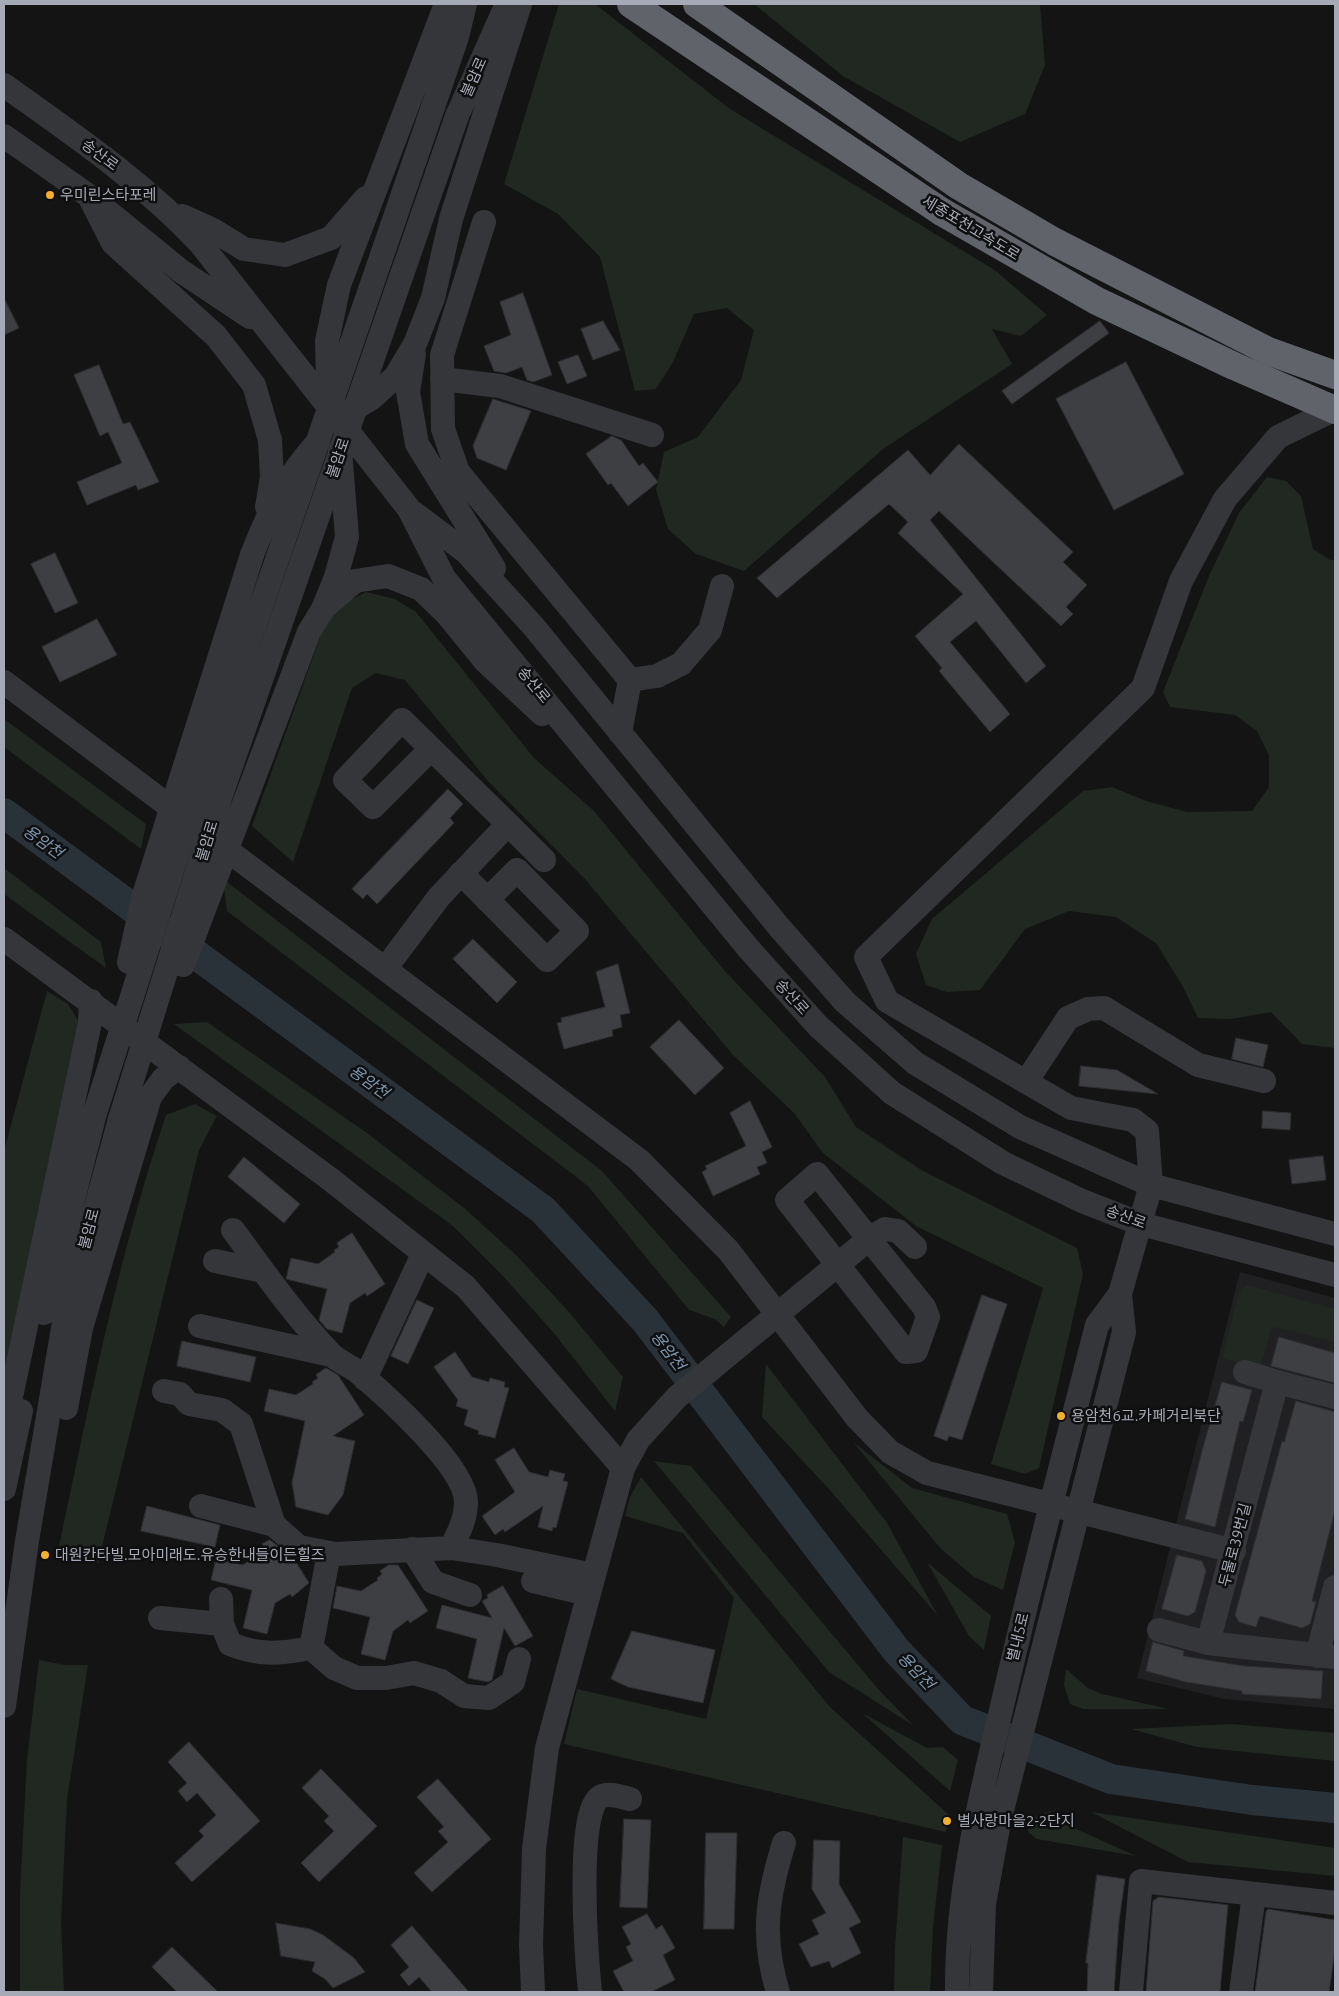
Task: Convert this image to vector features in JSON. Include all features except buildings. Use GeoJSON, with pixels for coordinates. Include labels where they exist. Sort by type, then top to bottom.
{"type":"FeatureCollection","features":[{"type":"Feature","properties":{"kind":"highway","name":"세종포천고속도로"},"geometry":{"type":"LineString","coordinates":[[631,4],[942,212],[1097,301],[1234,366],[1335,410]]}},
{"type":"Feature","properties":{"kind":"highway","name":"세종포천고속도로"},"geometry":{"type":"LineString","coordinates":[[697,4],[959,186],[1055,242],[1259,346],[1335,375]]}},
{"type":"Feature","properties":{"kind":"street"},"geometry":{"type":"LineString","coordinates":[[120,1119],[169,1004],[309,632],[322,609],[336,577],[347,537],[338,419],[328,378],[327,341],[339,285],[381,179],[446,4]]}},
{"type":"Feature","properties":{"kind":"street","name":"불암로"},"geometry":{"type":"LineString","coordinates":[[4,1489],[41,1323],[95,1113],[198,789],[457,38],[465,4]]}},
{"type":"Feature","properties":{"kind":"street","name":"불암로"},"geometry":{"type":"LineString","coordinates":[[4,1706],[27,1541],[63,1328],[120,1119],[221,795],[457,116],[507,4]]}},
{"type":"Feature","properties":{"kind":"street"},"geometry":{"type":"LineString","coordinates":[[95,1113],[144,895],[252,554],[264,523],[300,462],[338,419],[372,398],[396,376],[415,344],[433,298],[452,219],[520,4]]}},
{"type":"Feature","properties":{"kind":"street","name":"송산로"},"geometry":{"type":"LineString","coordinates":[[4,84],[108,160],[171,211],[200,243],[408,509],[444,578],[748,948],[818,1026],[892,1093],[1003,1163],[1082,1201],[1141,1224],[1335,1275]]}},
{"type":"Feature","properties":{"kind":"street","name":"송산로"},"geometry":{"type":"LineString","coordinates":[[4,136],[89,196],[181,271],[265,326]]}},
{"type":"Feature","properties":{"kind":"street"},"geometry":{"type":"LineString","coordinates":[[171,211],[213,230],[244,249],[285,255],[331,238],[356,212],[381,179]]}},
{"type":"Feature","properties":{"kind":"street"},"geometry":{"type":"LineString","coordinates":[[89,196],[113,244],[216,336],[254,385],[270,440],[272,477],[264,523]]}},
{"type":"Feature","properties":{"kind":"street"},"geometry":{"type":"LineString","coordinates":[[484,222],[442,355],[443,429],[458,472],[630,680]]}},
{"type":"Feature","properties":{"kind":"street"},"geometry":{"type":"LineString","coordinates":[[415,344],[408,392],[418,444],[523,617]]}},
{"type":"Feature","properties":{"kind":"street"},"geometry":{"type":"LineString","coordinates":[[442,379],[500,386],[652,435]]}},
{"type":"Feature","properties":{"kind":"street","name":"별내5로"},"geometry":{"type":"LineString","coordinates":[[957,1992],[962,1903],[978,1808],[1019,1631],[1097,1325],[1120,1294],[1151,1185],[1147,1132],[1133,1120],[1071,1108],[886,1001],[866,957],[1143,688],[1181,581],[1225,499],[1278,438],[1335,410]]}},
{"type":"Feature","properties":{"kind":"street","name":"송산로"},"geometry":{"type":"LineString","coordinates":[[408,509],[466,552],[620,733],[779,927],[845,1002],[915,1063],[1020,1127],[1151,1185],[1335,1234]]}},
{"type":"Feature","properties":{"kind":"street"},"geometry":{"type":"LineString","coordinates":[[322,609],[355,581],[388,576],[421,588],[446,612],[485,661],[611,780]]}},
{"type":"Feature","properties":{"kind":"street"},"geometry":{"type":"LineString","coordinates":[[630,680],[657,676],[681,664],[710,630],[722,586]]}},
{"type":"Feature","properties":{"kind":"street"},"geometry":{"type":"LineString","coordinates":[[620,733],[630,680]]}},
{"type":"Feature","properties":{"kind":"street"},"geometry":{"type":"LineString","coordinates":[[4,682],[640,1160],[728,1250],[857,1418],[890,1452],[927,1473],[1234,1551]]}},
{"type":"Feature","properties":{"kind":"street"},"geometry":{"type":"LineString","coordinates":[[432,749],[544,860]]}},
{"type":"Feature","properties":{"kind":"street"},"geometry":{"type":"LineString","coordinates":[[385,969],[439,897],[508,824]]}},
{"type":"Feature","properties":{"kind":"street"},"geometry":{"type":"LineString","coordinates":[[461,874],[487,900]]}},
{"type":"Feature","properties":{"kind":"street"},"geometry":{"type":"LineString","coordinates":[[4,939],[91,1001],[330,1179],[466,1287],[623,1468]]}},
{"type":"Feature","properties":{"kind":"street"},"geometry":{"type":"LineString","coordinates":[[4,1430],[90,1022],[91,1001]]}},
{"type":"Feature","properties":{"kind":"street"},"geometry":{"type":"LineString","coordinates":[[1026,1082],[1068,1018],[1088,1009],[1104,1008],[1198,1065],[1264,1081]]}},
{"type":"Feature","properties":{"kind":"street"},"geometry":{"type":"LineString","coordinates":[[27,1541],[52,1474],[81,1328],[150,1097],[163,1079],[179,1067]]}},
{"type":"Feature","properties":{"kind":"street"},"geometry":{"type":"LineString","coordinates":[[817,1174],[924,1307],[928,1317],[916,1351],[906,1352],[838,1265],[786,1200],[817,1174]]}},
{"type":"Feature","properties":{"kind":"street"},"geometry":{"type":"LineString","coordinates":[[534,1992],[531,1945],[534,1849],[547,1748],[623,1468],[638,1440],[677,1397],[869,1240],[885,1229],[898,1231],[915,1247]]}},
{"type":"Feature","properties":{"kind":"street"},"geometry":{"type":"LineString","coordinates":[[233,1230],[302,1322],[332,1355],[365,1379],[400,1411],[454,1469],[466,1500],[464,1524],[451,1548]]}},
{"type":"Feature","properties":{"kind":"street"},"geometry":{"type":"LineString","coordinates":[[365,1379],[423,1254]]}},
{"type":"Feature","properties":{"kind":"street"},"geometry":{"type":"LineString","coordinates":[[215,1261],[263,1271]]}},
{"type":"Feature","properties":{"kind":"street","name":"별내5로"},"geometry":{"type":"LineString","coordinates":[[981,1992],[984,1904],[999,1822],[1043,1644],[1088,1513],[1124,1332],[1120,1294]]}},
{"type":"Feature","properties":{"kind":"street"},"geometry":{"type":"LineString","coordinates":[[200,1326],[332,1355]]}},
{"type":"Feature","properties":{"kind":"street"},"geometry":{"type":"LineString","coordinates":[[1244,1372],[1335,1397]]}},
{"type":"Feature","properties":{"kind":"street","name":"두물로39번길"},"geometry":{"type":"LineString","coordinates":[[1208,1644],[1278,1382]]}},
{"type":"Feature","properties":{"kind":"street"},"geometry":{"type":"LineString","coordinates":[[164,1391],[180,1394],[189,1404],[222,1410],[241,1424],[274,1525]]}},
{"type":"Feature","properties":{"kind":"street"},"geometry":{"type":"LineString","coordinates":[[201,1506],[274,1525],[299,1547],[329,1553],[451,1548],[497,1554],[591,1584]]}},
{"type":"Feature","properties":{"kind":"street"},"geometry":{"type":"LineString","coordinates":[[412,1549],[433,1582],[470,1595]]}},
{"type":"Feature","properties":{"kind":"street"},"geometry":{"type":"LineString","coordinates":[[311,1648],[329,1553]]}},
{"type":"Feature","properties":{"kind":"street"},"geometry":{"type":"LineString","coordinates":[[533,1581],[591,1584]]}},
{"type":"Feature","properties":{"kind":"street"},"geometry":{"type":"LineString","coordinates":[[1159,1630],[1208,1644],[1326,1656],[1335,1587]]}},
{"type":"Feature","properties":{"kind":"street"},"geometry":{"type":"LineString","coordinates":[[221,1599],[222,1624],[230,1644],[250,1652],[278,1654],[311,1648]]}},
{"type":"Feature","properties":{"kind":"street"},"geometry":{"type":"LineString","coordinates":[[160,1618],[222,1624]]}},
{"type":"Feature","properties":{"kind":"street"},"geometry":{"type":"LineString","coordinates":[[311,1648],[334,1668],[357,1678],[386,1678],[414,1673],[441,1681],[464,1696],[490,1698],[513,1682],[519,1659]]}},
{"type":"Feature","properties":{"kind":"street"},"geometry":{"type":"LineString","coordinates":[[590,1992],[585,1935],[588,1824],[594,1805],[599,1798],[607,1795],[630,1799]]}},
{"type":"Feature","properties":{"kind":"street"},"geometry":{"type":"LineString","coordinates":[[778,1992],[767,1947],[767,1921],[774,1874],[784,1843]]}},
{"type":"Feature","properties":{"kind":"street"},"geometry":{"type":"LineString","coordinates":[[1131,1992],[1141,1881],[1335,1903]]}},
{"type":"Feature","properties":{"kind":"street"},"geometry":{"type":"LineString","coordinates":[[1241,1992],[1254,1894]]}},
{"type":"Feature","properties":{"kind":"shaded area"},"geometry":{"type":"Polygon","coordinates":[[[559,4],[595,4],[730,109],[996,271],[1047,315],[1021,336],[992,329],[1012,364],[883,449],[744,571],[696,554],[668,529],[656,490],[664,452],[698,437],[741,380],[754,330],[727,308],[694,314],[673,362],[656,389],[635,391],[600,257],[558,214],[504,184],[559,4]]]}},
{"type":"Feature","properties":{"kind":"shaded area"},"geometry":{"type":"Polygon","coordinates":[[[754,4],[1040,4],[1045,65],[1025,114],[960,142],[843,76],[754,4]]]}},
{"type":"Feature","properties":{"kind":"shaded area"},"geometry":{"type":"Polygon","coordinates":[[[1267,477],[1286,481],[1301,496],[1313,549],[1330,560],[1335,560],[1335,1048],[1302,1044],[1271,1012],[1231,1019],[1198,1018],[1182,985],[1156,943],[1116,917],[1069,911],[1025,929],[980,990],[947,992],[926,985],[916,954],[932,919],[1083,791],[1112,787],[1146,801],[1187,812],[1252,811],[1269,787],[1269,755],[1257,731],[1235,715],[1170,707],[1163,692],[1209,576],[1239,513],[1267,477]]]}},
{"type":"Feature","properties":{"kind":"shaded area"},"geometry":{"type":"Polygon","coordinates":[[[366,592],[395,599],[416,612],[534,758],[594,811],[724,970],[825,1077],[856,1127],[923,1171],[1077,1248],[1083,1274],[1039,1468],[1025,1474],[991,1464],[1043,1288],[916,1226],[823,1153],[794,1113],[733,1055],[584,878],[488,781],[405,680],[376,673],[352,688],[293,862],[252,826],[326,621],[345,603],[366,592]]]}},
{"type":"Feature","properties":{"kind":"shaded area"},"geometry":{"type":"Polygon","coordinates":[[[4,719],[146,824],[141,849],[4,747],[4,719]]]}},
{"type":"Feature","properties":{"kind":"shaded area"},"geometry":{"type":"Polygon","coordinates":[[[4,868],[101,942],[106,968],[4,894],[4,868]]]}},
{"type":"Feature","properties":{"kind":"shaded area"},"geometry":{"type":"Polygon","coordinates":[[[227,882],[602,1171],[731,1317],[724,1327],[715,1319],[689,1310],[588,1186],[227,911],[224,888],[227,882]]]}},
{"type":"Feature","properties":{"kind":"shaded area"},"geometry":{"type":"Polygon","coordinates":[[[47,991],[68,1004],[78,1020],[4,1377],[4,1151],[47,991]]]}},
{"type":"Feature","properties":{"kind":"shaded area"},"geometry":{"type":"Polygon","coordinates":[[[207,1022],[367,1133],[464,1208],[517,1256],[569,1312],[623,1377],[615,1411],[553,1332],[502,1275],[453,1226],[174,1024],[207,1022]]]}},
{"type":"Feature","properties":{"kind":"shaded area"},"geometry":{"type":"Polygon","coordinates":[[[195,1104],[217,1116],[199,1150],[98,1563],[58,1551],[93,1386],[133,1222],[149,1169],[166,1115],[195,1104]]]}},
{"type":"Feature","properties":{"kind":"shaded area"},"geometry":{"type":"Polygon","coordinates":[[[1240,1272],[1335,1298],[1335,1709],[1224,1699],[1137,1678],[1240,1272]]]}},
{"type":"Feature","properties":{"kind":"shaded area"},"geometry":{"type":"Polygon","coordinates":[[[1247,1285],[1335,1309],[1335,1342],[1276,1327],[1271,1330],[1260,1369],[1222,1358],[1239,1293],[1247,1285]]]}},
{"type":"Feature","properties":{"kind":"shaded area"},"geometry":{"type":"Polygon","coordinates":[[[766,1364],[887,1523],[938,1616],[828,1488],[762,1417],[766,1364]]]}},
{"type":"Feature","properties":{"kind":"shaded area"},"geometry":{"type":"Polygon","coordinates":[[[853,1442],[912,1488],[1007,1514],[1015,1542],[1003,1590],[974,1577],[941,1549],[853,1442]]]}},
{"type":"Feature","properties":{"kind":"shaded area"},"geometry":{"type":"Polygon","coordinates":[[[654,1461],[691,1466],[879,1690],[914,1726],[829,1672],[654,1461]]]}},
{"type":"Feature","properties":{"kind":"shaded area"},"geometry":{"type":"Polygon","coordinates":[[[641,1477],[830,1707],[949,1815],[946,1832],[564,1744],[577,1689],[706,1719],[734,1598],[683,1533],[625,1516],[630,1497],[641,1477]]]}},
{"type":"Feature","properties":{"kind":"shaded area"},"geometry":{"type":"Polygon","coordinates":[[[927,1562],[991,1616],[984,1650],[969,1636],[927,1562]]]}},
{"type":"Feature","properties":{"kind":"shaded area"},"geometry":{"type":"Polygon","coordinates":[[[39,1660],[65,1665],[88,1665],[67,1799],[61,1923],[64,1992],[20,1992],[20,1893],[27,1759],[39,1660]]]}},
{"type":"Feature","properties":{"kind":"shaded area"},"geometry":{"type":"Polygon","coordinates":[[[1066,1669],[1088,1688],[1102,1694],[1169,1709],[1083,1709],[1070,1704],[1064,1685],[1066,1669]]]}},
{"type":"Feature","properties":{"kind":"shaded area"},"geometry":{"type":"Polygon","coordinates":[[[862,1713],[927,1748],[943,1747],[958,1760],[950,1791],[862,1713]]]}},
{"type":"Feature","properties":{"kind":"shaded area"},"geometry":{"type":"Polygon","coordinates":[[[1232,1724],[1335,1733],[1335,1761],[1197,1747],[1131,1729],[1232,1724]]]}},
{"type":"Feature","properties":{"kind":"shaded area"},"geometry":{"type":"Polygon","coordinates":[[[1050,1811],[1074,1828],[1136,1856],[1037,1839],[1028,1832],[1029,1819],[1050,1811]]]}},
{"type":"Feature","properties":{"kind":"shaded area"},"geometry":{"type":"Polygon","coordinates":[[[1091,1812],[1335,1848],[1335,1876],[1188,1862],[1091,1812]]]}},
{"type":"Feature","properties":{"kind":"shaded area"},"geometry":{"type":"Polygon","coordinates":[[[903,1837],[942,1845],[933,1928],[930,1992],[894,1992],[895,1947],[903,1837]]]}},
{"type":"Feature","properties":{"kind":"waterway","name":"용암천"},"geometry":{"type":"LineString","coordinates":[[4,813],[543,1210],[645,1320],[896,1650],[962,1720],[1111,1779],[1252,1800],[1335,1808]]}},
{"type":"Feature","properties":{"kind":"place","name":"우미린스타포레"},"geometry":{"type":"Point","coordinates":[50,195]}},
{"type":"Feature","properties":{"kind":"place","name":"용암천6교.카페거리북단"},"geometry":{"type":"Point","coordinates":[1061,1416]}},
{"type":"Feature","properties":{"kind":"place","name":"대원칸타빌.모아미래도.유승한내들이든힐즈"},"geometry":{"type":"Point","coordinates":[45,1555]}},
{"type":"Feature","properties":{"kind":"place","name":"별사랑마을2-2단지"},"geometry":{"type":"Point","coordinates":[947,1821]}}]}
